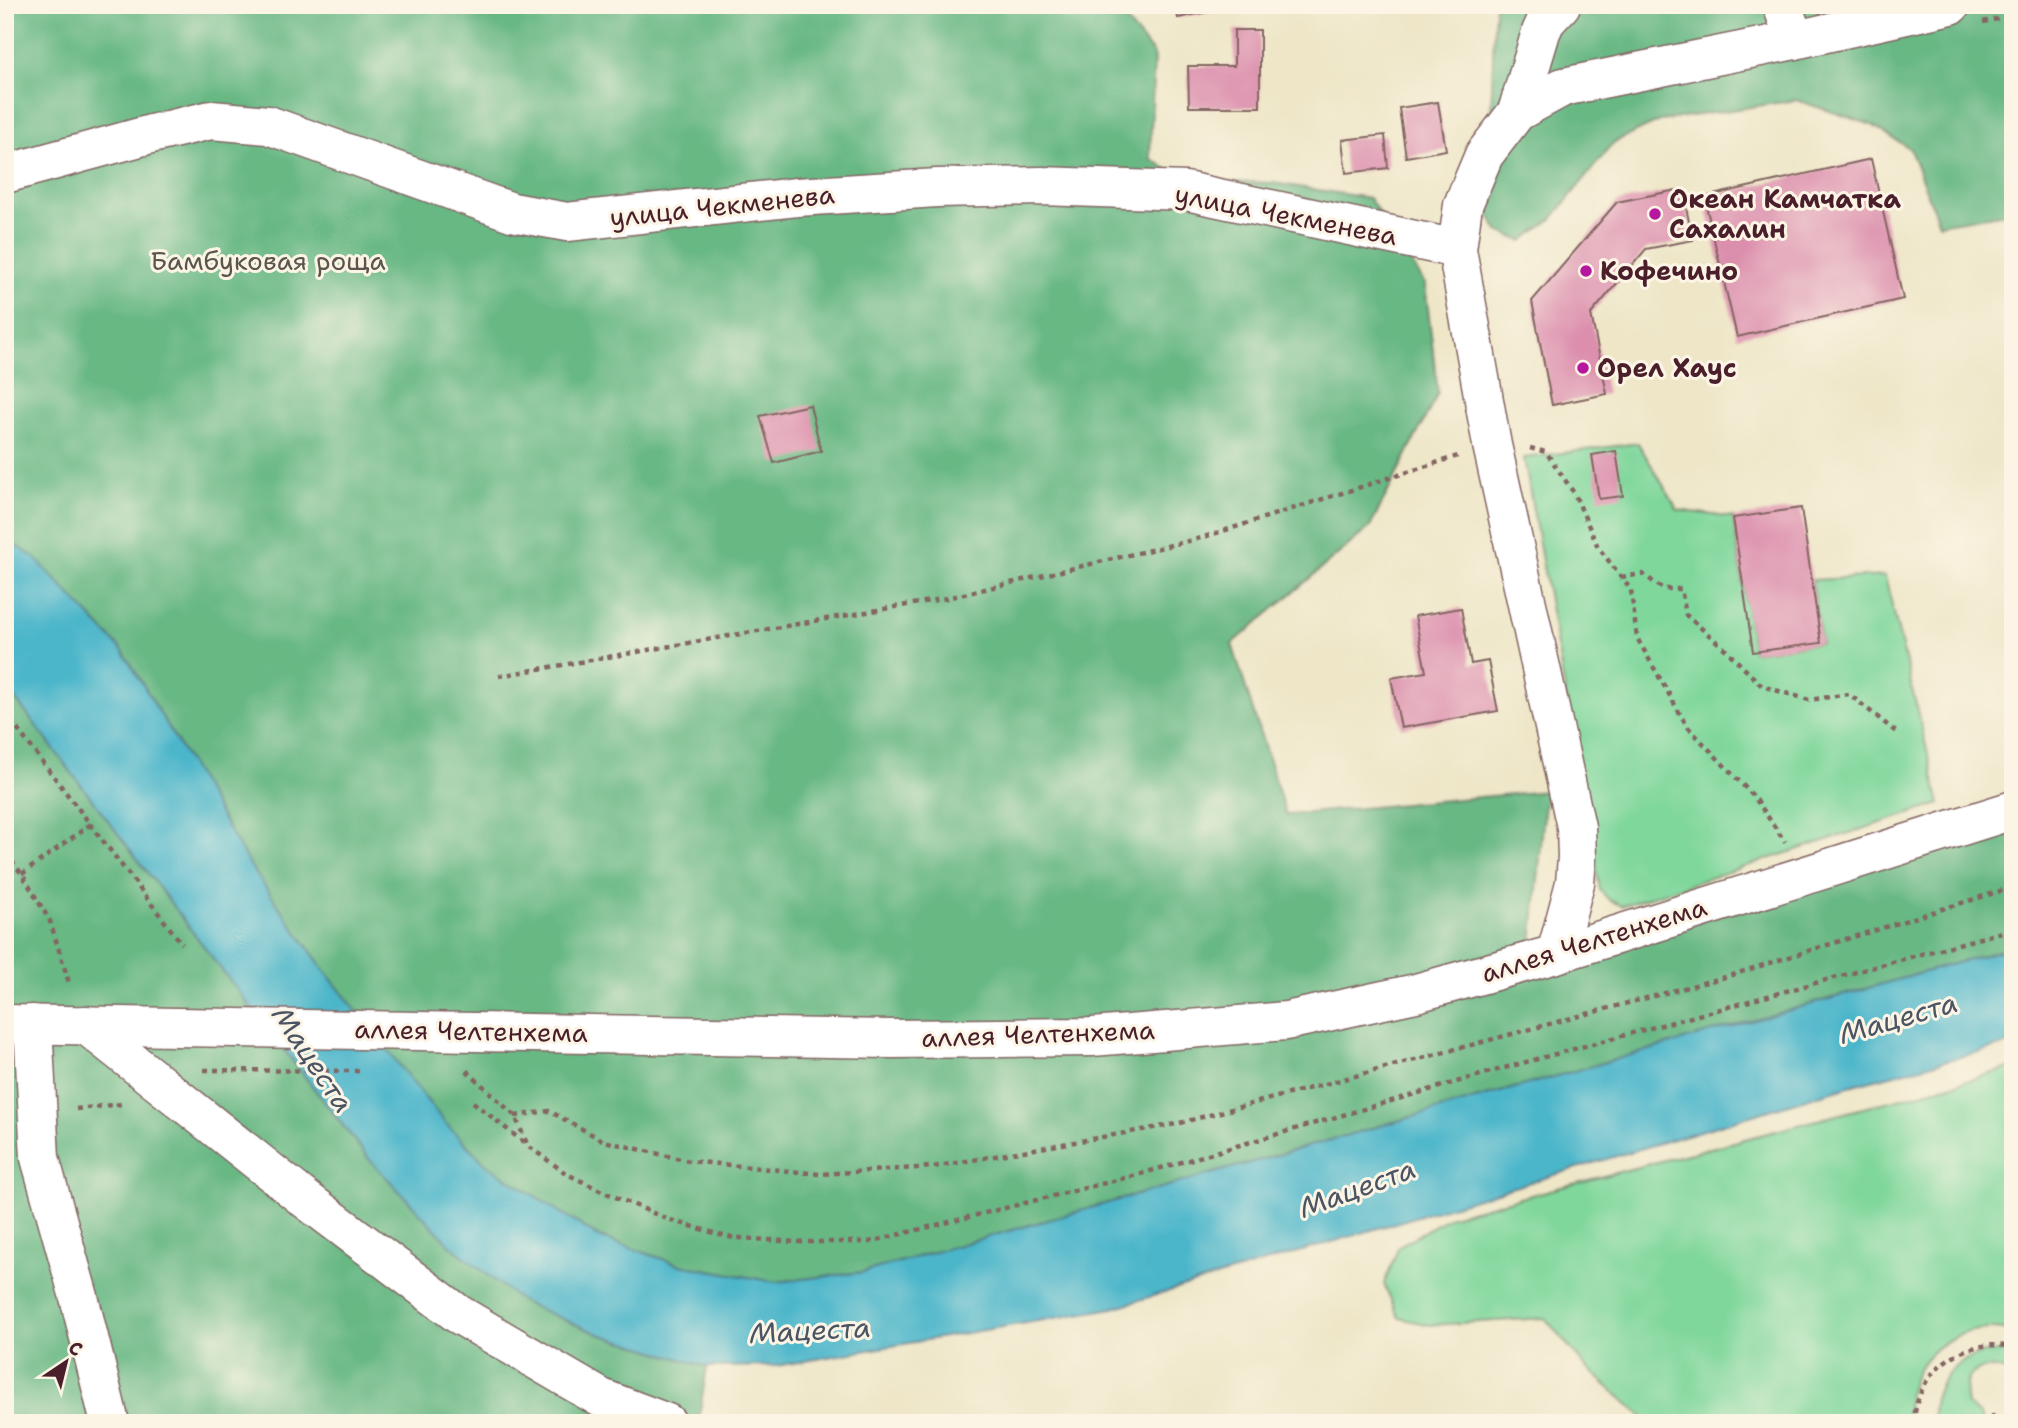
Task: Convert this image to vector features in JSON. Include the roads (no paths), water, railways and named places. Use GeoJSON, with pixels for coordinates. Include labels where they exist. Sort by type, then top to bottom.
{"type":"FeatureCollection","features":[{"type":"Feature","properties":{"kind":"main road"},"geometry":{"type":"LineString","coordinates":[[1556,954],[1575,883],[1576,827],[1507,445],[1457,249],[1463,205],[1483,155],[1517,112],[1546,21],[1561,5]]}},
{"type":"Feature","properties":{"kind":"main road"},"geometry":{"type":"LineString","coordinates":[[1517,112],[1563,87],[1788,23],[1962,15]]}},
{"type":"Feature","properties":{"kind":"main road","name":"улица Чекменева"},"geometry":{"type":"LineString","coordinates":[[5,174],[211,120],[268,125],[512,212],[566,222],[797,197],[937,188],[1041,186],[1186,191],[1457,249]]}},
{"type":"Feature","properties":{"kind":"main road","name":"аллея Челтенхема"},"geometry":{"type":"LineString","coordinates":[[110,1423],[40,1157],[19,1024],[891,1038],[1092,1037],[1286,1021],[1416,993],[1556,954],[2013,810]]}},
{"type":"Feature","properties":{"kind":"main road"},"geometry":{"type":"LineString","coordinates":[[86,1026],[300,1195],[458,1314],[601,1398],[667,1423]]}},
{"type":"Feature","properties":{"kind":"water","name":"Мацеста"},"geometry":{"type":"Polygon","coordinates":[[[5,539],[34,557],[123,651],[251,867],[324,970],[445,1123],[488,1166],[599,1237],[680,1265],[776,1282],[864,1272],[2013,947],[2013,1043],[1849,1086],[1113,1308],[776,1366],[707,1367],[599,1334],[522,1302],[452,1247],[370,1160],[5,685],[5,539]]]}},
{"type":"Feature","properties":{"kind":"place","name":"Океан Камчатка Сахалин"},"geometry":{"type":"Point","coordinates":[1655,214]}},
{"type":"Feature","properties":{"kind":"place","name":"Кофечино"},"geometry":{"type":"Point","coordinates":[1586,271]}},
{"type":"Feature","properties":{"kind":"place","name":"Орел Хаус"},"geometry":{"type":"Point","coordinates":[1583,368]}},
{"type":"Feature","properties":{"kind":"park label","name":"Бамбуковая роща"},"geometry":{"type":"Point","coordinates":[268,261]}}]}
